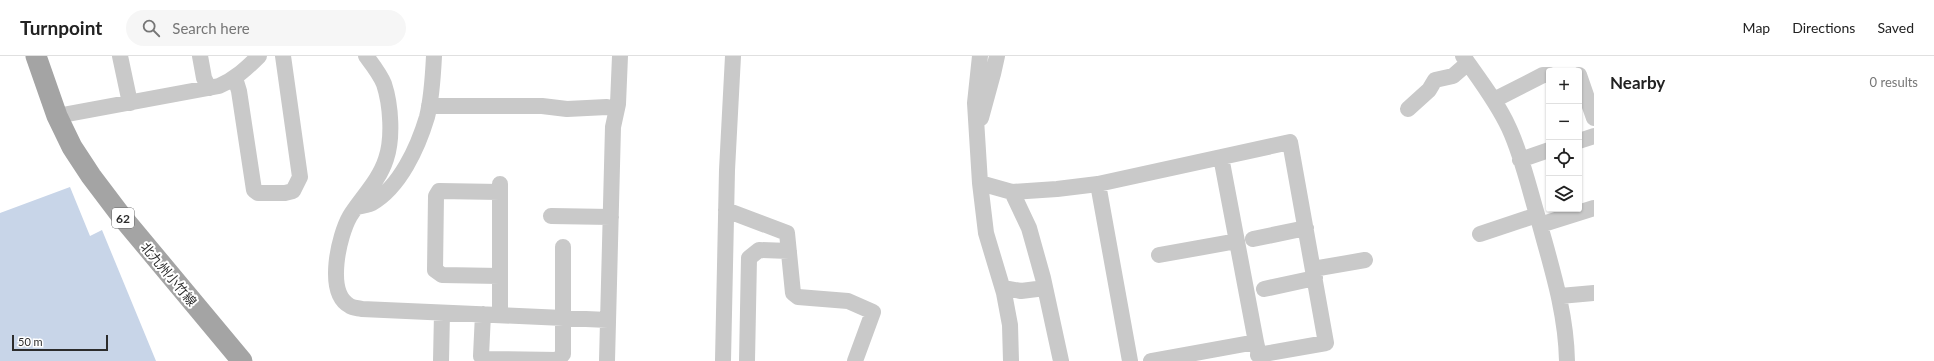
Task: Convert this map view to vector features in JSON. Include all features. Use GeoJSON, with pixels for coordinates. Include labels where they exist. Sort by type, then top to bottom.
{"type":"FeatureCollection","features":[{"type":"Feature","properties":{"kind":"main road","name":"北九州小竹線"},"geometry":{"type":"LineString","coordinates":[[36,56],[57,116],[76,153],[122,217],[242,361]]}},
{"type":"Feature","properties":{"kind":"street"},"geometry":{"type":"LineString","coordinates":[[120,56],[130,103]]}},
{"type":"Feature","properties":{"kind":"street"},"geometry":{"type":"LineString","coordinates":[[200,56],[204,78],[209,88]]}},
{"type":"Feature","properties":{"kind":"street"},"geometry":{"type":"LineString","coordinates":[[57,116],[219,86],[235,78],[247,69],[259,56]]}},
{"type":"Feature","properties":{"kind":"street"},"geometry":{"type":"LineString","coordinates":[[235,78],[239,91],[254,190],[258,192],[278,193],[293,191],[300,177],[283,56]]}},
{"type":"Feature","properties":{"kind":"street"},"geometry":{"type":"LineString","coordinates":[[366,56],[384,84],[390,116],[389,138],[386,159],[375,181],[351,215],[342,234],[338,255],[336,282],[339,294],[343,300],[350,307],[362,309],[608,320]]}},
{"type":"Feature","properties":{"kind":"street"},"geometry":{"type":"LineString","coordinates":[[357,207],[371,203],[386,191],[406,168],[416,147],[429,106],[434,56]]}},
{"type":"Feature","properties":{"kind":"street"},"geometry":{"type":"LineString","coordinates":[[607,361],[613,127],[617,109],[620,56]]}},
{"type":"Feature","properties":{"kind":"street"},"geometry":{"type":"LineString","coordinates":[[723,361],[726,210],[733,56]]}},
{"type":"Feature","properties":{"kind":"street"},"geometry":{"type":"LineString","coordinates":[[980,56],[975,103],[980,183],[986,233],[1003,288],[1010,325],[1011,361]]}},
{"type":"Feature","properties":{"kind":"street"},"geometry":{"type":"LineString","coordinates":[[977,132],[997,56]]}},
{"type":"Feature","properties":{"kind":"street"},"geometry":{"type":"LineString","coordinates":[[1408,109],[1429,90],[1435,80],[1453,76],[1466,60],[1494,100],[1509,128],[1520,160],[1560,296],[1566,334],[1567,361]]}},
{"type":"Feature","properties":{"kind":"street"},"geometry":{"type":"LineString","coordinates":[[1494,100],[1546,74]]}},
{"type":"Feature","properties":{"kind":"street"},"geometry":{"type":"LineString","coordinates":[[1582,84],[1594,118]]}},
{"type":"Feature","properties":{"kind":"street"},"geometry":{"type":"LineString","coordinates":[[429,106],[542,106],[567,109],[607,107],[617,109]]}},
{"type":"Feature","properties":{"kind":"street"},"geometry":{"type":"LineString","coordinates":[[1582,140],[1594,136]]}},
{"type":"Feature","properties":{"kind":"street"},"geometry":{"type":"LineString","coordinates":[[980,183],[1012,192],[1098,184],[1290,142],[1326,343],[1258,353],[1151,361]]}},
{"type":"Feature","properties":{"kind":"street"},"geometry":{"type":"LineString","coordinates":[[1520,160],[1546,151]]}},
{"type":"Feature","properties":{"kind":"street"},"geometry":{"type":"LineString","coordinates":[[1221,157],[1258,353]]}},
{"type":"Feature","properties":{"kind":"street"},"geometry":{"type":"LineString","coordinates":[[1098,184],[1130,361]]}},
{"type":"Feature","properties":{"kind":"street"},"geometry":{"type":"LineString","coordinates":[[500,276],[442,275],[435,270],[436,196],[439,191],[500,188],[500,276],[500,315]]}},
{"type":"Feature","properties":{"kind":"street"},"geometry":{"type":"LineString","coordinates":[[1012,192],[1029,228],[1045,288],[1061,361]]}},
{"type":"Feature","properties":{"kind":"street"},"geometry":{"type":"LineString","coordinates":[[1480,234],[1594,208]]}},
{"type":"Feature","properties":{"kind":"street"},"geometry":{"type":"LineString","coordinates":[[726,210],[787,233],[793,293],[798,297],[848,301],[873,312],[855,361]]}},
{"type":"Feature","properties":{"kind":"street"},"geometry":{"type":"LineString","coordinates":[[551,216],[611,217]]}},
{"type":"Feature","properties":{"kind":"street"},"geometry":{"type":"LineString","coordinates":[[1253,239],[1306,228]]}},
{"type":"Feature","properties":{"kind":"street"},"geometry":{"type":"LineString","coordinates":[[1159,255],[1237,241]]}},
{"type":"Feature","properties":{"kind":"street"},"geometry":{"type":"LineString","coordinates":[[483,314],[481,356],[487,359],[558,360],[563,354],[563,247]]}},
{"type":"Feature","properties":{"kind":"street"},"geometry":{"type":"LineString","coordinates":[[747,361],[749,258],[759,250],[789,251]]}},
{"type":"Feature","properties":{"kind":"street"},"geometry":{"type":"LineString","coordinates":[[1264,289],[1314,273],[1365,260]]}},
{"type":"Feature","properties":{"kind":"street"},"geometry":{"type":"LineString","coordinates":[[1003,288],[1021,291],[1045,288]]}},
{"type":"Feature","properties":{"kind":"street"},"geometry":{"type":"LineString","coordinates":[[1560,296],[1594,293]]}},
{"type":"Feature","properties":{"kind":"street"},"geometry":{"type":"LineString","coordinates":[[441,361],[442,312]]}},
{"type":"Feature","properties":{"kind":"water"},"geometry":{"type":"Polygon","coordinates":[[[70,187],[90,236],[102,230],[156,361],[0,361],[0,213],[70,187]]]}}]}
